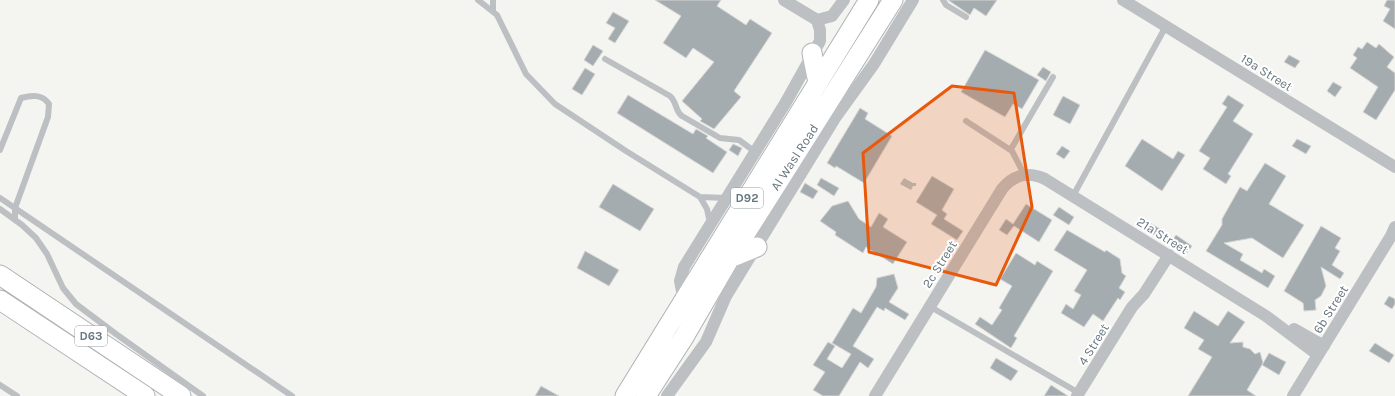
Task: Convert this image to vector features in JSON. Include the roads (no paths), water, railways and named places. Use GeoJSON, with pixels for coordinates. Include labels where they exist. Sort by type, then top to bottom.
{"type":"FeatureCollection","features":[{"type":"Feature","properties":{"kind":"main road","name":"Al Wasl Road"},"geometry":{"type":"LineString","coordinates":[[625,396],[869,0]]}},
{"type":"Feature","properties":{"kind":"main road","name":"Al Wasl Road"},"geometry":{"type":"LineString","coordinates":[[646,396],[684,337],[730,258],[893,0]]}},
{"type":"Feature","properties":{"kind":"main road"},"geometry":{"type":"LineString","coordinates":[[812,53],[818,83]]}},
{"type":"Feature","properties":{"kind":"main road"},"geometry":{"type":"LineString","coordinates":[[730,258],[757,247]]}},
{"type":"Feature","properties":{"kind":"main road","name":"D63"},"geometry":{"type":"LineString","coordinates":[[0,275],[181,396]]}},
{"type":"Feature","properties":{"kind":"main road","name":"D63"},"geometry":{"type":"LineString","coordinates":[[0,300],[145,396]]}},
{"type":"Feature","properties":{"kind":"street"},"geometry":{"type":"LineString","coordinates":[[684,301],[681,291],[681,274],[710,223],[786,102],[820,41],[821,35],[816,20],[784,0]]}},
{"type":"Feature","properties":{"kind":"street"},"geometry":{"type":"LineString","coordinates":[[816,20],[832,16],[844,0]]}},
{"type":"Feature","properties":{"kind":"street"},"geometry":{"type":"LineString","coordinates":[[667,396],[706,342],[724,301],[835,118],[874,64],[913,0]]}},
{"type":"Feature","properties":{"kind":"street","name":"19a Street"},"geometry":{"type":"LineString","coordinates":[[1124,0],[1395,167]]}},
{"type":"Feature","properties":{"kind":"street","name":"21a Street"},"geometry":{"type":"LineString","coordinates":[[1024,174],[1038,176],[1045,179],[1266,316],[1282,322],[1321,350]]}},
{"type":"Feature","properties":{"kind":"street","name":"2c Street"},"geometry":{"type":"LineString","coordinates":[[875,396],[1002,189],[1011,179],[1024,174]]}},
{"type":"Feature","properties":{"kind":"street","name":"6b Street"},"geometry":{"type":"LineString","coordinates":[[1293,396],[1394,232]]}},
{"type":"Feature","properties":{"kind":"street","name":"4 Street"},"geometry":{"type":"LineString","coordinates":[[1078,394],[1132,307],[1144,294],[1165,252]]}},
{"type":"Feature","properties":{"kind":"lane"},"geometry":{"type":"LineString","coordinates":[[478,0],[496,15],[526,74],[555,104],[626,151],[700,196],[727,198]]}},
{"type":"Feature","properties":{"kind":"lane"},"geometry":{"type":"LineString","coordinates":[[493,0],[493,11]]}},
{"type":"Feature","properties":{"kind":"lane"},"geometry":{"type":"LineString","coordinates":[[943,0],[946,5],[966,17]]}},
{"type":"Feature","properties":{"kind":"lane"},"geometry":{"type":"LineString","coordinates":[[1073,196],[1166,26]]}},
{"type":"Feature","properties":{"kind":"lane"},"geometry":{"type":"LineString","coordinates":[[605,59],[670,96],[676,103],[678,112],[682,116],[720,138],[739,140],[754,151]]}},
{"type":"Feature","properties":{"kind":"lane"},"geometry":{"type":"LineString","coordinates":[[1010,149],[1053,77]]}},
{"type":"Feature","properties":{"kind":"lane"},"geometry":{"type":"LineString","coordinates":[[0,150],[21,98],[39,96],[47,101],[49,108],[48,117],[15,208],[15,219]]}},
{"type":"Feature","properties":{"kind":"lane"},"geometry":{"type":"LineString","coordinates":[[966,120],[1010,149],[1015,154],[1024,174]]}},
{"type":"Feature","properties":{"kind":"lane"},"geometry":{"type":"LineString","coordinates":[[700,196],[707,209],[710,223]]}},
{"type":"Feature","properties":{"kind":"lane"},"geometry":{"type":"LineString","coordinates":[[0,198],[292,396]]}},
{"type":"Feature","properties":{"kind":"lane"},"geometry":{"type":"LineString","coordinates":[[0,209],[30,231],[39,242],[63,288],[76,304],[203,396]]}},
{"type":"Feature","properties":{"kind":"lane"},"geometry":{"type":"LineString","coordinates":[[929,306],[1078,394]]}},
{"type":"Feature","properties":{"kind":"lane"},"geometry":{"type":"LineString","coordinates":[[0,384],[17,396]]}}]}
